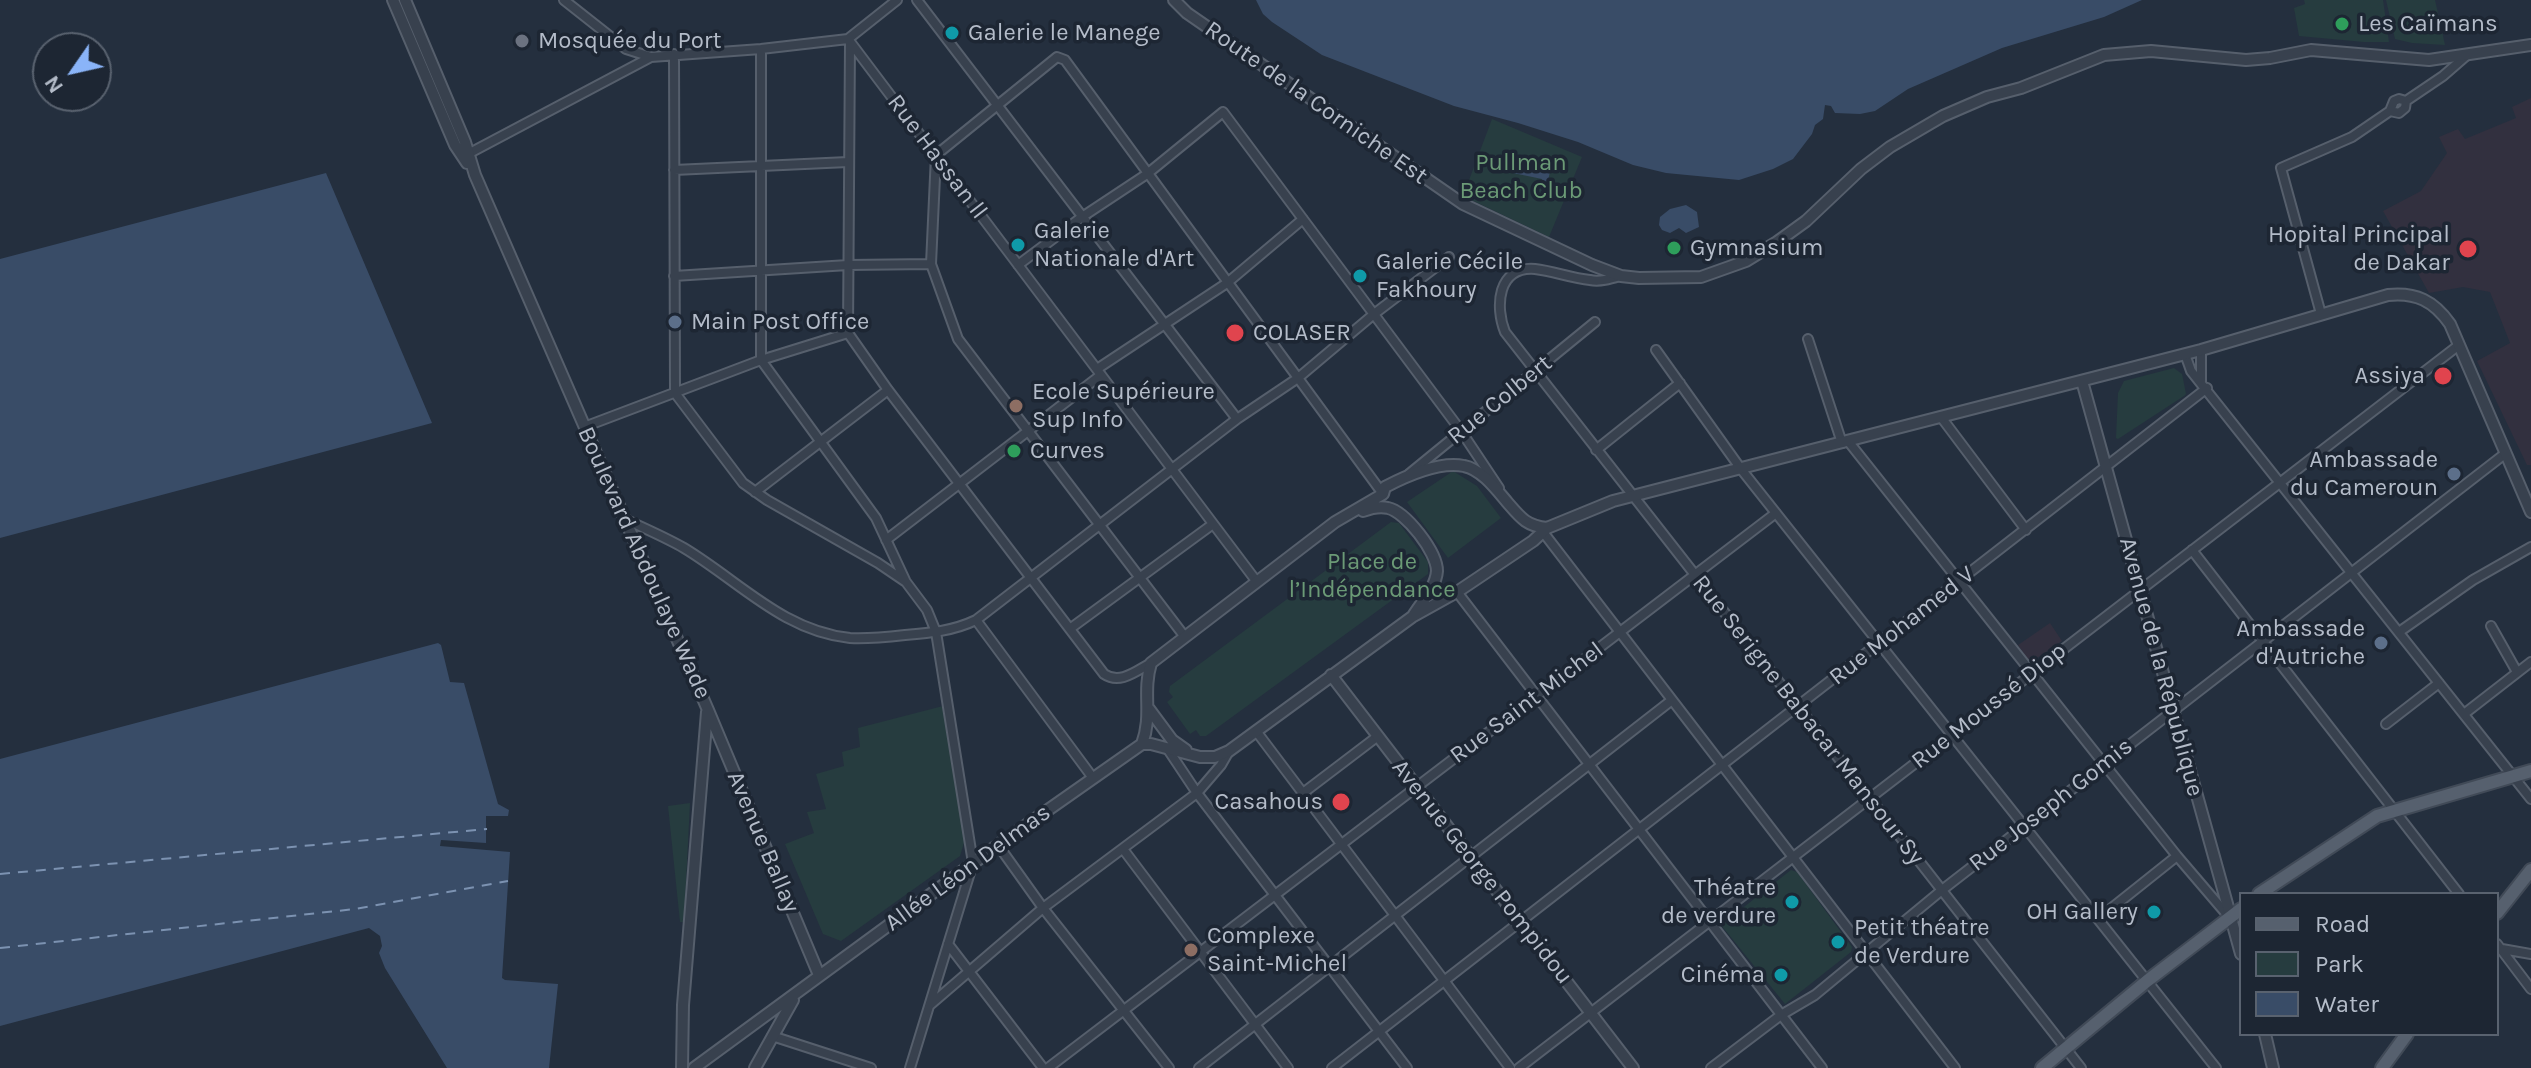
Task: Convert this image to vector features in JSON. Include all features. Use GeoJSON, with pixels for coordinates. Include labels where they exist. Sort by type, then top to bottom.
{"type":"FeatureCollection","features":[{"type":"Feature","properties":{"kind":"main road"},"geometry":{"type":"LineString","coordinates":[[2262,892],[2368,821],[2393,810],[2531,771]]}},
{"type":"Feature","properties":{"kind":"main road"},"geometry":{"type":"LineString","coordinates":[[2499,910],[2531,870]]}},
{"type":"Feature","properties":{"kind":"main road"},"geometry":{"type":"LineString","coordinates":[[2042,1068],[2147,981],[2239,911]]}},
{"type":"Feature","properties":{"kind":"main road"},"geometry":{"type":"LineString","coordinates":[[2382,1068],[2406,1036]]}},
{"type":"Feature","properties":{"kind":"street","name":"Boulevard Abdoulaye Wade"},"geometry":{"type":"LineString","coordinates":[[393,0],[455,145],[466,156]]}},
{"type":"Feature","properties":{"kind":"street","name":"Boulevard Abdoulaye Wade"},"geometry":{"type":"LineString","coordinates":[[405,0],[466,156],[708,710],[684,996],[682,1068]]}},
{"type":"Feature","properties":{"kind":"street"},"geometry":{"type":"LineString","coordinates":[[564,0],[626,49],[651,57]]}},
{"type":"Feature","properties":{"kind":"street"},"geometry":{"type":"LineString","coordinates":[[466,156],[651,57],[849,40],[897,0]]}},
{"type":"Feature","properties":{"kind":"street"},"geometry":{"type":"LineString","coordinates":[[917,0],[1237,419]]}},
{"type":"Feature","properties":{"kind":"street","name":"Route de la Corniche Est"},"geometry":{"type":"LineString","coordinates":[[1174,0],[1187,13],[1463,204],[1621,276],[1682,279],[1701,277],[1746,261],[1777,242],[1806,221],[1861,169],[1890,147],[1943,116],[2104,55],[2151,51],[2246,60],[2311,50],[2413,59],[2466,56],[2531,45]]}},
{"type":"Feature","properties":{"kind":"street"},"geometry":{"type":"LineString","coordinates":[[849,40],[848,333],[1104,674],[1120,679],[1151,663],[1335,522],[1383,494],[1385,487],[1405,477],[1447,466],[1465,466],[1484,477],[1520,519],[1545,530],[1955,1068]]}},
{"type":"Feature","properties":{"kind":"street","name":"Rue Hassan ll"},"geometry":{"type":"LineString","coordinates":[[849,40],[1257,582]]}},
{"type":"Feature","properties":{"kind":"street"},"geometry":{"type":"LineString","coordinates":[[761,49],[761,360],[876,518],[906,582],[927,610],[936,632],[973,863],[910,1068]]}},
{"type":"Feature","properties":{"kind":"street"},"geometry":{"type":"LineString","coordinates":[[674,54],[675,393],[743,483],[906,582]]}},
{"type":"Feature","properties":{"kind":"street"},"geometry":{"type":"LineString","coordinates":[[2321,314],[2281,168],[2352,137],[2390,111],[2394,101],[2406,101],[2466,56]]}},
{"type":"Feature","properties":{"kind":"street"},"geometry":{"type":"LineString","coordinates":[[1185,637],[958,339],[931,264],[936,155],[1057,57],[1064,60],[1383,494]]}},
{"type":"Feature","properties":{"kind":"street"},"geometry":{"type":"LineString","coordinates":[[1018,265],[1147,174],[1223,112],[1461,431],[1492,475],[1505,500]]}},
{"type":"Feature","properties":{"kind":"street"},"geometry":{"type":"LineString","coordinates":[[674,170],[848,162]]}},
{"type":"Feature","properties":{"kind":"street"},"geometry":{"type":"LineString","coordinates":[[886,540],[1163,323],[1227,283],[1303,219]]}},
{"type":"Feature","properties":{"kind":"street"},"geometry":{"type":"LineString","coordinates":[[622,518],[684,548],[794,623],[822,633],[872,638],[958,628],[976,620],[1237,419],[1298,378],[1374,314],[1449,257]]}},
{"type":"Feature","properties":{"kind":"street"},"geometry":{"type":"LineString","coordinates":[[674,276],[848,265],[931,264]]}},
{"type":"Feature","properties":{"kind":"street","name":"Rue Serigne Babacar Mansour Sy"},"geometry":{"type":"LineString","coordinates":[[1621,276],[1591,281],[1535,269],[1517,272],[1509,278],[1499,295],[1499,318],[1505,332],[1534,372],[2081,1068]]}},
{"type":"Feature","properties":{"kind":"street"},"geometry":{"type":"LineString","coordinates":[[1151,663],[1146,689],[1149,709],[1142,744],[1210,758],[1229,751],[1412,617],[1457,592],[1545,530],[1613,501],[2201,350],[2388,295],[2406,293],[2428,301],[2440,310],[2459,345],[2506,453],[2526,489],[2531,512]]}},
{"type":"Feature","properties":{"kind":"street","name":"Rue Colbert"},"geometry":{"type":"LineString","coordinates":[[1405,477],[1595,322]]}},
{"type":"Feature","properties":{"kind":"street"},"geometry":{"type":"LineString","coordinates":[[584,427],[761,360],[848,333]]}},
{"type":"Feature","properties":{"kind":"street"},"geometry":{"type":"LineString","coordinates":[[1808,339],[1845,442],[2230,918]]}},
{"type":"Feature","properties":{"kind":"street","name":"Rue Moussé Diop"},"geometry":{"type":"LineString","coordinates":[[1519,1068],[2459,345]]}},
{"type":"Feature","properties":{"kind":"street"},"geometry":{"type":"LineString","coordinates":[[1656,350],[1741,469],[2216,1068]]}},
{"type":"Feature","properties":{"kind":"street"},"geometry":{"type":"LineString","coordinates":[[2201,350],[2204,385]]}},
{"type":"Feature","properties":{"kind":"street"},"geometry":{"type":"LineString","coordinates":[[2185,354],[2191,371],[2531,799]]}},
{"type":"Feature","properties":{"kind":"street","name":"Avenue de la République"},"geometry":{"type":"LineString","coordinates":[[2082,381],[2239,947]]}},
{"type":"Feature","properties":{"kind":"street"},"geometry":{"type":"LineString","coordinates":[[1596,450],[1680,383]]}},
{"type":"Feature","properties":{"kind":"street","name":"Rue Mohamed V"},"geometry":{"type":"LineString","coordinates":[[1332,1068],[2106,468],[2204,385]]}},
{"type":"Feature","properties":{"kind":"street"},"geometry":{"type":"LineString","coordinates":[[755,492],[888,390]]}},
{"type":"Feature","properties":{"kind":"street"},"geometry":{"type":"LineString","coordinates":[[1941,417],[2026,530]]}},
{"type":"Feature","properties":{"kind":"street","name":"Rue Joseph Gomis"},"geometry":{"type":"LineString","coordinates":[[1711,1068],[1781,1015],[1815,995],[1942,890],[2506,453]]}},
{"type":"Feature","properties":{"kind":"street"},"geometry":{"type":"LineString","coordinates":[[1335,522],[1378,507],[1397,512],[1410,522],[1430,550],[1437,572],[1434,583],[1412,617]]}},
{"type":"Feature","properties":{"kind":"street","name":"Rue Saint Michel"},"geometry":{"type":"LineString","coordinates":[[1046,1068],[1776,513]]}},
{"type":"Feature","properties":{"kind":"street"},"geometry":{"type":"LineString","coordinates":[[1071,628],[1213,524]]}},
{"type":"Feature","properties":{"kind":"street"},"geometry":{"type":"LineString","coordinates":[[2399,632],[2487,571],[2531,547]]}},
{"type":"Feature","properties":{"kind":"street"},"geometry":{"type":"LineString","coordinates":[[2192,550],[2457,892]]}},
{"type":"Feature","properties":{"kind":"street"},"geometry":{"type":"LineString","coordinates":[[1457,592],[1822,1068]]}},
{"type":"Feature","properties":{"kind":"street"},"geometry":{"type":"LineString","coordinates":[[976,620],[1093,778]]}},
{"type":"Feature","properties":{"kind":"street"},"geometry":{"type":"LineString","coordinates":[[2491,626],[2517,672]]}},
{"type":"Feature","properties":{"kind":"street"},"geometry":{"type":"LineString","coordinates":[[2464,714],[2531,662]]}},
{"type":"Feature","properties":{"kind":"street","name":"Avenue George Pompidou"},"geometry":{"type":"LineString","coordinates":[[1331,675],[1633,1068]]}},
{"type":"Feature","properties":{"kind":"street"},"geometry":{"type":"LineString","coordinates":[[2386,724],[2439,683]]}},
{"type":"Feature","properties":{"kind":"street"},"geometry":{"type":"LineString","coordinates":[[1199,1068],[1672,700]]}},
{"type":"Feature","properties":{"kind":"street"},"geometry":{"type":"LineString","coordinates":[[1149,709],[1172,740],[1191,753]]}},
{"type":"Feature","properties":{"kind":"street","name":"Avenue Ballay"},"geometry":{"type":"LineString","coordinates":[[708,710],[819,975]]}},
{"type":"Feature","properties":{"kind":"street"},"geometry":{"type":"LineString","coordinates":[[1256,731],[1510,1068]]}},
{"type":"Feature","properties":{"kind":"street"},"geometry":{"type":"LineString","coordinates":[[1303,793],[1378,736]]}},
{"type":"Feature","properties":{"kind":"street","name":"Allée Léon Delmas"},"geometry":{"type":"LineString","coordinates":[[694,1068],[973,863],[1142,744]]}},
{"type":"Feature","properties":{"kind":"street"},"geometry":{"type":"LineString","coordinates":[[1167,748],[1197,793],[1407,1068]]}},
{"type":"Feature","properties":{"kind":"street"},"geometry":{"type":"LineString","coordinates":[[929,1005],[1043,908],[1197,793],[1229,751]]}},
{"type":"Feature","properties":{"kind":"street"},"geometry":{"type":"LineString","coordinates":[[998,845],[1043,908],[1169,1068]]}},
{"type":"Feature","properties":{"kind":"street"},"geometry":{"type":"LineString","coordinates":[[1123,849],[1288,1068]]}},
{"type":"Feature","properties":{"kind":"street"},"geometry":{"type":"LineString","coordinates":[[2098,919],[2177,856]]}},
{"type":"Feature","properties":{"kind":"street"},"geometry":{"type":"LineString","coordinates":[[948,944],[1046,1068]]}},
{"type":"Feature","properties":{"kind":"street"},"geometry":{"type":"LineString","coordinates":[[2499,946],[2531,954]]}},
{"type":"Feature","properties":{"kind":"street"},"geometry":{"type":"LineString","coordinates":[[2499,946],[2531,989]]}},
{"type":"Feature","properties":{"kind":"street"},"geometry":{"type":"LineString","coordinates":[[755,1068],[796,994]]}},
{"type":"Feature","properties":{"kind":"street"},"geometry":{"type":"LineString","coordinates":[[772,1036],[871,1068]]}},
{"type":"Feature","properties":{"kind":"street"},"geometry":{"type":"LineString","coordinates":[[2265,1036],[2273,1068]]}},
{"type":"Feature","properties":{"kind":"shaded area","name":"Hopital Principal de Dakar"},"geometry":{"type":"Polygon","coordinates":[[[2531,98],[2531,465],[2527,465],[2477,361],[2510,343],[2490,292],[2463,287],[2429,293],[2383,211],[2421,191],[2447,153],[2439,137],[2458,129],[2465,139],[2516,118],[2512,107],[2531,98]]]}},
{"type":"Feature","properties":{"kind":"shaded area"},"geometry":{"type":"Polygon","coordinates":[[[2050,623],[2062,641],[2030,663],[2018,645],[2050,623]]]}},
{"type":"Feature","properties":{"kind":"green space","name":"Les Caïmans"},"geometry":{"type":"Polygon","coordinates":[[[2304,0],[2383,0],[2389,42],[2299,36],[2294,8],[2305,4],[2304,0]]]}},
{"type":"Feature","properties":{"kind":"green space"},"geometry":{"type":"Polygon","coordinates":[[[2386,0],[2435,0],[2445,45],[2395,39],[2386,0]]]}},
{"type":"Feature","properties":{"kind":"green space","name":"Pullman Beach Club"},"geometry":{"type":"Polygon","coordinates":[[[1492,119],[1582,157],[1549,237],[1463,196],[1492,119]]]}},
{"type":"Feature","properties":{"kind":"green space"},"geometry":{"type":"Polygon","coordinates":[[[2174,368],[2182,374],[2186,394],[2116,438],[2118,393],[2124,381],[2174,368]]]}},
{"type":"Feature","properties":{"kind":"green space"},"geometry":{"type":"Polygon","coordinates":[[[1453,471],[1477,486],[1501,518],[1448,558],[1407,502],[1453,471]]]}},
{"type":"Feature","properties":{"kind":"green space","name":"Place de l’Indépendance"},"geometry":{"type":"Polygon","coordinates":[[[1391,522],[1399,523],[1428,562],[1428,574],[1206,736],[1200,736],[1196,730],[1190,734],[1167,702],[1173,697],[1169,692],[1170,686],[1391,522]]]}},
{"type":"Feature","properties":{"kind":"green space"},"geometry":{"type":"Polygon","coordinates":[[[943,706],[966,836],[960,856],[841,941],[823,934],[785,844],[814,833],[807,812],[826,809],[816,774],[844,766],[842,752],[860,747],[858,728],[943,706]]]}},
{"type":"Feature","properties":{"kind":"green space"},"geometry":{"type":"Polygon","coordinates":[[[690,803],[684,922],[680,922],[668,806],[690,803]]]}},
{"type":"Feature","properties":{"kind":"green space"},"geometry":{"type":"Polygon","coordinates":[[[1791,870],[1797,872],[1852,947],[1851,952],[1785,1004],[1721,925],[1791,870]]]}},
{"type":"Feature","properties":{"kind":"water"},"geometry":{"type":"Polygon","coordinates":[[[1256,0],[2142,0],[2104,17],[2002,48],[1908,89],[1875,111],[1835,113],[1831,106],[1825,105],[1823,119],[1815,125],[1793,159],[1739,180],[1666,173],[1633,165],[1578,142],[1454,106],[1322,55],[1272,22],[1263,14],[1256,0]]]}},
{"type":"Feature","properties":{"kind":"water"},"geometry":{"type":"Polygon","coordinates":[[[1517,155],[1552,163],[1547,185],[1541,184],[1542,179],[1513,173],[1517,155]]]}},
{"type":"Feature","properties":{"kind":"water"},"geometry":{"type":"Polygon","coordinates":[[[326,173],[432,423],[0,538],[0,259],[326,173]]]}},
{"type":"Feature","properties":{"kind":"water"},"geometry":{"type":"Polygon","coordinates":[[[1686,205],[1697,212],[1699,227],[1686,233],[1679,228],[1670,233],[1662,230],[1660,217],[1670,209],[1686,205]]]}},
{"type":"Feature","properties":{"kind":"water"},"geometry":{"type":"Polygon","coordinates":[[[438,643],[450,682],[464,683],[498,804],[509,810],[508,816],[486,816],[486,843],[441,840],[440,846],[510,852],[502,978],[558,984],[549,1068],[447,1068],[385,968],[379,953],[382,946],[380,936],[369,928],[0,1026],[0,759],[438,643]]]}},
{"type":"Feature","properties":{"kind":"ferry route"},"geometry":{"type":"LineString","coordinates":[[0,874],[487,829]]}},
{"type":"Feature","properties":{"kind":"ferry route"},"geometry":{"type":"LineString","coordinates":[[0,948],[355,909],[508,881]]}},
{"type":"Feature","properties":{"kind":"place","name":"Les Caïmans"},"geometry":{"type":"Point","coordinates":[2342,24]}},
{"type":"Feature","properties":{"kind":"place","name":"Galerie le Manege"},"geometry":{"type":"Point","coordinates":[952,33]}},
{"type":"Feature","properties":{"kind":"place","name":"Mosquée du Port"},"geometry":{"type":"Point","coordinates":[522,41]}},
{"type":"Feature","properties":{"kind":"place","name":"Galerie Nationale d'Art"},"geometry":{"type":"Point","coordinates":[1018,245]}},
{"type":"Feature","properties":{"kind":"place","name":"Gymnasium"},"geometry":{"type":"Point","coordinates":[1674,248]}},
{"type":"Feature","properties":{"kind":"place","name":"Hopital Principal de Dakar"},"geometry":{"type":"Point","coordinates":[2468,249]}},
{"type":"Feature","properties":{"kind":"place","name":"Galerie Cécile Fakhoury"},"geometry":{"type":"Point","coordinates":[1360,276]}},
{"type":"Feature","properties":{"kind":"place","name":"Main Post Office"},"geometry":{"type":"Point","coordinates":[675,322]}},
{"type":"Feature","properties":{"kind":"place","name":"COLASER"},"geometry":{"type":"Point","coordinates":[1235,333]}},
{"type":"Feature","properties":{"kind":"place","name":"Assiya"},"geometry":{"type":"Point","coordinates":[2443,376]}},
{"type":"Feature","properties":{"kind":"place","name":"Ecole Supérieure Sup Info"},"geometry":{"type":"Point","coordinates":[1016,406]}},
{"type":"Feature","properties":{"kind":"place","name":"Curves"},"geometry":{"type":"Point","coordinates":[1014,451]}},
{"type":"Feature","properties":{"kind":"place","name":"Ambassade du Cameroun"},"geometry":{"type":"Point","coordinates":[2454,474]}},
{"type":"Feature","properties":{"kind":"place","name":"Ambassade d'Autriche"},"geometry":{"type":"Point","coordinates":[2381,643]}},
{"type":"Feature","properties":{"kind":"place","name":"Casahous"},"geometry":{"type":"Point","coordinates":[1341,802]}},
{"type":"Feature","properties":{"kind":"place","name":"Théatre de verdure"},"geometry":{"type":"Point","coordinates":[1792,902]}},
{"type":"Feature","properties":{"kind":"place","name":"OH Gallery"},"geometry":{"type":"Point","coordinates":[2154,912]}},
{"type":"Feature","properties":{"kind":"place","name":"Petit théatre de Verdure"},"geometry":{"type":"Point","coordinates":[1838,942]}},
{"type":"Feature","properties":{"kind":"place","name":"Complexe Saint-Michel"},"geometry":{"type":"Point","coordinates":[1191,950]}},
{"type":"Feature","properties":{"kind":"place","name":"Cinéma"},"geometry":{"type":"Point","coordinates":[1781,975]}}]}
